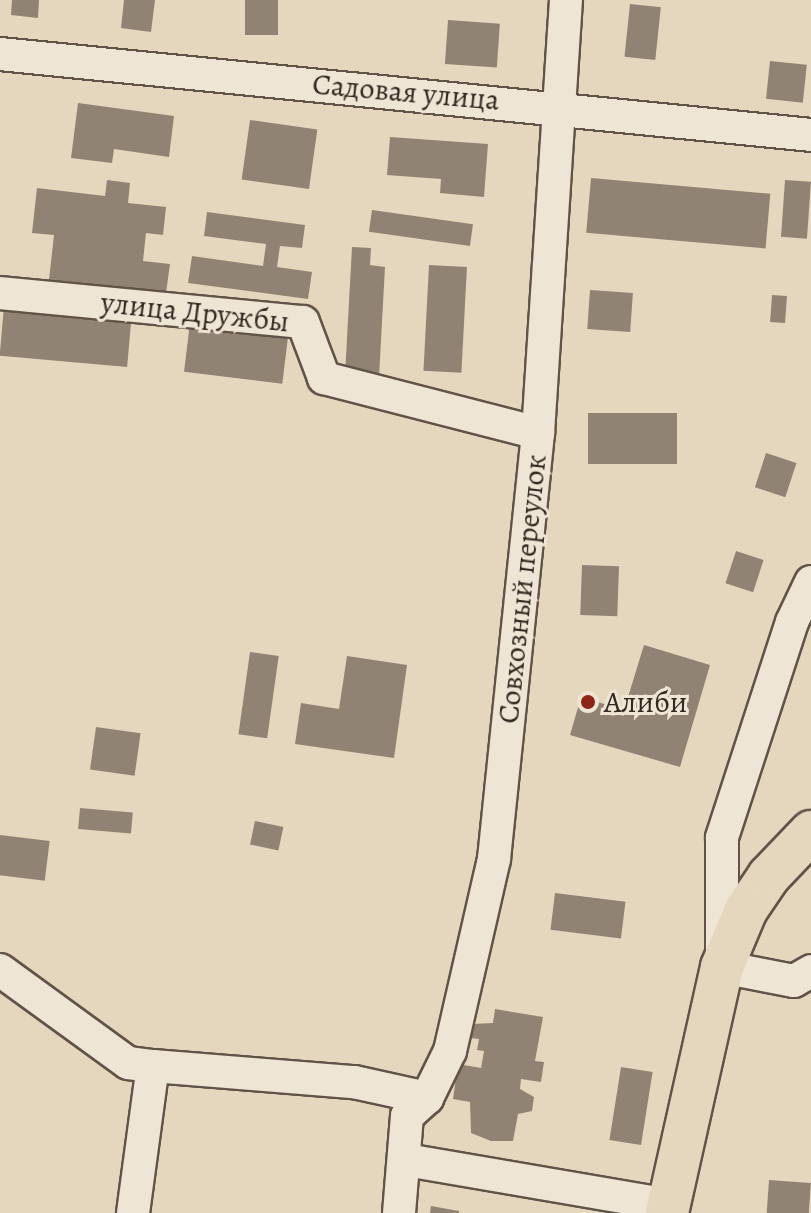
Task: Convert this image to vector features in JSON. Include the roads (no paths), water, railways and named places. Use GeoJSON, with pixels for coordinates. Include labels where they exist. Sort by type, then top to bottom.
{"type":"FeatureCollection","features":[{"type":"Feature","properties":{"kind":"main road"},"geometry":{"type":"LineString","coordinates":[[668,1209],[722,967],[753,899],[811,832]]}},
{"type":"Feature","properties":{"kind":"street","name":"Совхозный переулок"},"geometry":{"type":"LineString","coordinates":[[399,1213],[406,1160],[407,1116],[427,1098],[450,1051],[494,859],[538,433],[556,106],[566,0]]}},
{"type":"Feature","properties":{"kind":"street","name":"Садовая улица"},"geometry":{"type":"LineString","coordinates":[[0,54],[556,106],[811,135]]}},
{"type":"Feature","properties":{"kind":"street","name":"улица Дружбы"},"geometry":{"type":"LineString","coordinates":[[0,293],[303,322],[324,378],[538,433]]}},
{"type":"Feature","properties":{"kind":"street"},"geometry":{"type":"LineString","coordinates":[[811,582],[792,622],[722,838],[722,967],[794,981],[811,971]]}},
{"type":"Feature","properties":{"kind":"street"},"geometry":{"type":"LineString","coordinates":[[0,970],[128,1063],[354,1082],[427,1098]]}},
{"type":"Feature","properties":{"kind":"street"},"geometry":{"type":"LineString","coordinates":[[133,1213],[153,1066]]}},
{"type":"Feature","properties":{"kind":"street"},"geometry":{"type":"LineString","coordinates":[[406,1160],[668,1209]]}},
{"type":"Feature","properties":{"kind":"place","name":"Алиби"},"geometry":{"type":"Point","coordinates":[588,702]}}]}
